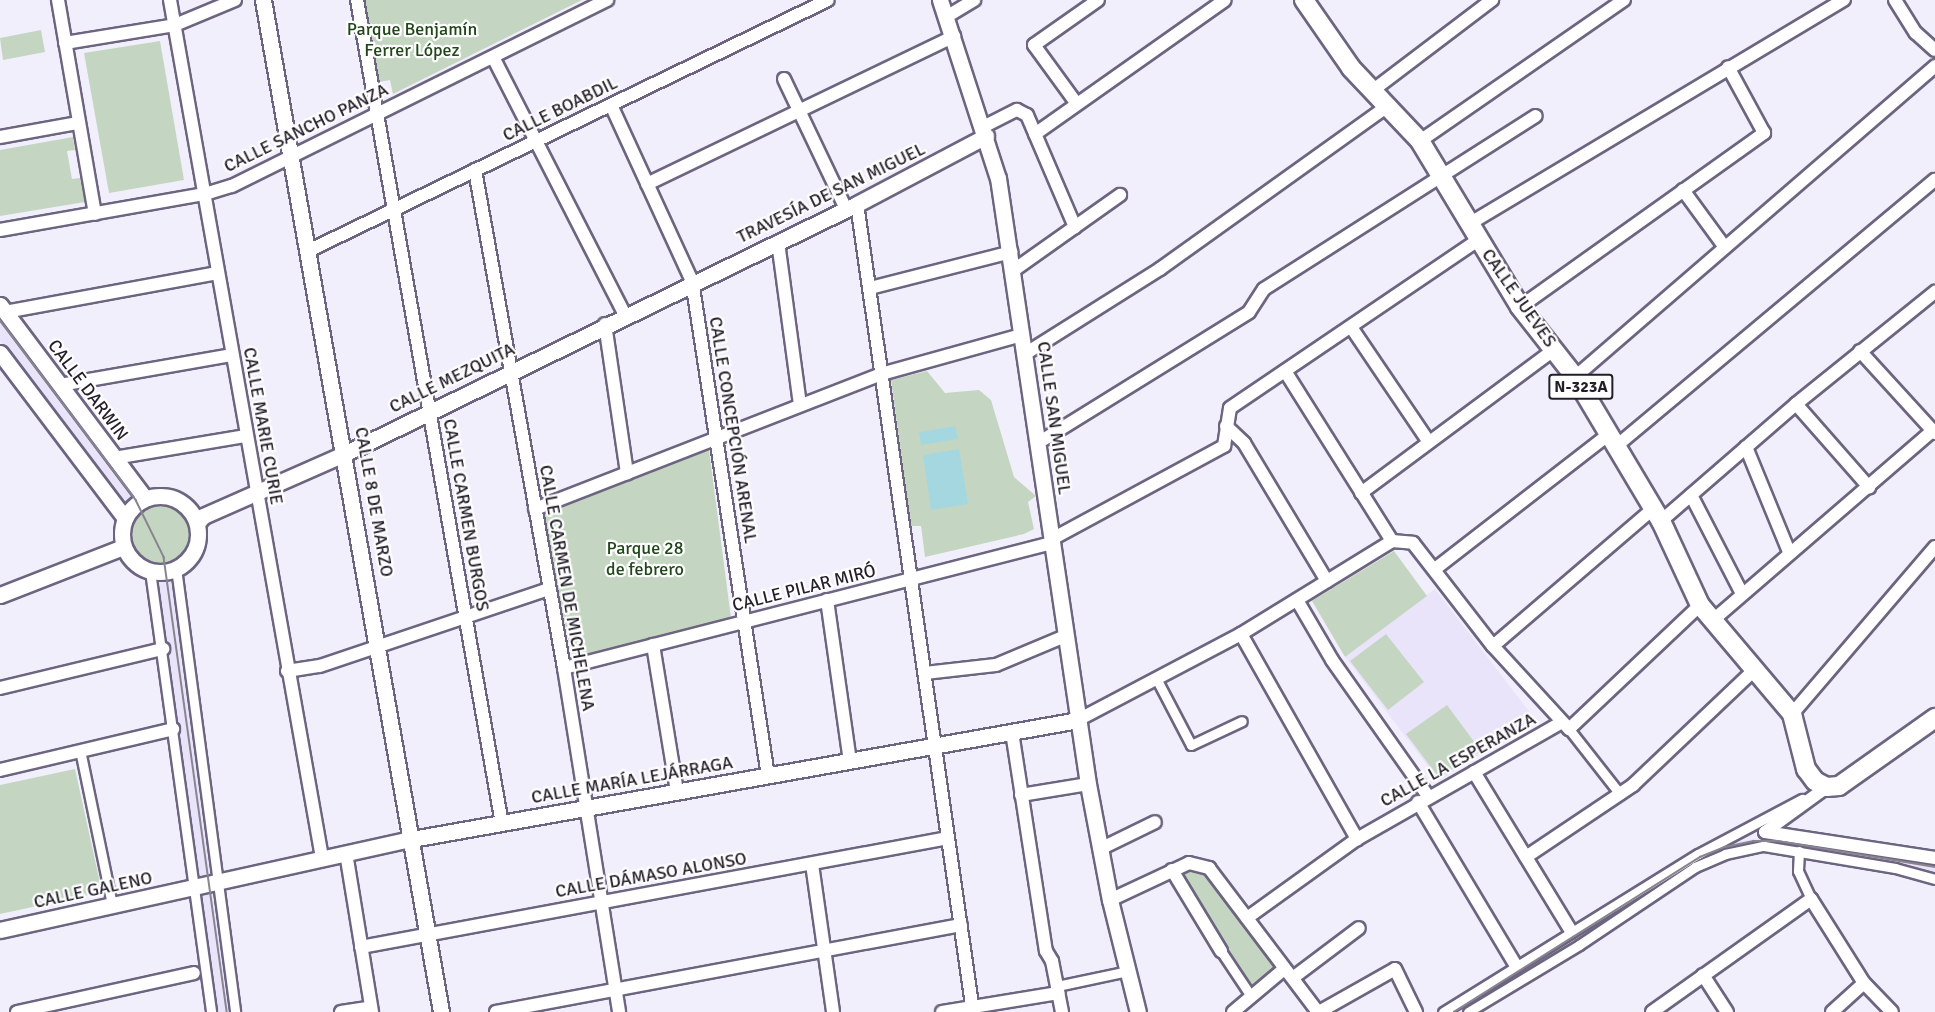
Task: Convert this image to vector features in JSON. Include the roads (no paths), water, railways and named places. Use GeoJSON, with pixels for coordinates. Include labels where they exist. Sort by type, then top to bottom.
{"type":"FeatureCollection","features":[{"type":"Feature","properties":{"kind":"main road","name":"CALLE JUEVES"},"geometry":{"type":"LineString","coordinates":[[1304,0],[1372,91],[1420,141],[1520,307],[1575,377],[1657,515],[1700,605],[1753,671],[1792,714],[1806,769],[1820,790]]}},
{"type":"Feature","properties":{"kind":"main road"},"geometry":{"type":"LineString","coordinates":[[1820,790],[1839,786],[1935,718]]}},
{"type":"Feature","properties":{"kind":"street"},"geometry":{"type":"LineString","coordinates":[[58,0],[95,214]]}},
{"type":"Feature","properties":{"kind":"street","name":"CALLE MARIE CURIE"},"geometry":{"type":"LineString","coordinates":[[170,0],[287,671],[322,858]]}},
{"type":"Feature","properties":{"kind":"street"},"geometry":{"type":"LineString","coordinates":[[65,43],[175,25],[235,0]]}},
{"type":"Feature","properties":{"kind":"street","name":"CALLE 8 DE MARZO"},"geometry":{"type":"LineString","coordinates":[[263,0],[380,646],[441,1012]]}},
{"type":"Feature","properties":{"kind":"street","name":"CALLE CARMEN BURGOS"},"geometry":{"type":"LineString","coordinates":[[357,0],[502,824]]}},
{"type":"Feature","properties":{"kind":"street","name":"CALLE SANCHO PANZA"},"geometry":{"type":"LineString","coordinates":[[0,230],[205,194],[290,158],[493,57],[594,3],[607,0]]}},
{"type":"Feature","properties":{"kind":"street","name":"CALLE BOABDIL"},"geometry":{"type":"LineString","coordinates":[[308,251],[828,0]]}},
{"type":"Feature","properties":{"kind":"street","name":"CALLE SAN MIGUEL"},"geometry":{"type":"LineString","coordinates":[[940,0],[985,132],[1011,252],[1088,784],[1110,900],[1138,1012]]}},
{"type":"Feature","properties":{"kind":"street"},"geometry":{"type":"LineString","coordinates":[[946,17],[974,0]]}},
{"type":"Feature","properties":{"kind":"street"},"geometry":{"type":"LineString","coordinates":[[1077,104],[1034,45],[1098,0]]}},
{"type":"Feature","properties":{"kind":"street"},"geometry":{"type":"LineString","coordinates":[[1035,134],[1225,0]]}},
{"type":"Feature","properties":{"kind":"street"},"geometry":{"type":"LineString","coordinates":[[1372,91],[1492,0]]}},
{"type":"Feature","properties":{"kind":"street"},"geometry":{"type":"LineString","coordinates":[[1420,141],[1624,0]]}},
{"type":"Feature","properties":{"kind":"street"},"geometry":{"type":"LineString","coordinates":[[1327,581],[1244,443],[1226,426],[1230,408],[1351,327],[1473,232],[1728,67],[1844,0]]}},
{"type":"Feature","properties":{"kind":"street"},"geometry":{"type":"LineString","coordinates":[[1895,0],[1916,33],[1935,50]]}},
{"type":"Feature","properties":{"kind":"street"},"geometry":{"type":"LineString","coordinates":[[647,184],[954,36]]}},
{"type":"Feature","properties":{"kind":"street"},"geometry":{"type":"LineString","coordinates":[[493,57],[534,142],[625,315]]}},
{"type":"Feature","properties":{"kind":"street"},"geometry":{"type":"LineString","coordinates":[[1575,377],[1724,246],[1796,190],[1935,66]]}},
{"type":"Feature","properties":{"kind":"street"},"geometry":{"type":"LineString","coordinates":[[1520,307],[1764,133],[1728,67]]}},
{"type":"Feature","properties":{"kind":"street"},"geometry":{"type":"LineString","coordinates":[[784,79],[851,207],[870,288],[880,374],[912,579],[973,1009]]}},
{"type":"Feature","properties":{"kind":"street","name":"CALLE CONCEPCIÓN ARENAL"},"geometry":{"type":"LineString","coordinates":[[611,105],[692,281],[768,776]]}},
{"type":"Feature","properties":{"kind":"street"},"geometry":{"type":"LineString","coordinates":[[1025,354],[1160,269],[1386,107]]}},
{"type":"Feature","properties":{"kind":"street"},"geometry":{"type":"LineString","coordinates":[[985,132],[1017,110],[1027,115],[1075,227]]}},
{"type":"Feature","properties":{"kind":"street"},"geometry":{"type":"LineString","coordinates":[[1038,443],[1249,312],[1264,289],[1441,179],[1536,116]]}},
{"type":"Feature","properties":{"kind":"street"},"geometry":{"type":"LineString","coordinates":[[0,137],[78,123]]}},
{"type":"Feature","properties":{"kind":"street","name":"TRAVESÍA DE SAN MIGUEL"},"geometry":{"type":"LineString","coordinates":[[692,281],[851,207],[985,132]]}},
{"type":"Feature","properties":{"kind":"street","name":"CALLE CARMEN DE MICHELENA"},"geometry":{"type":"LineString","coordinates":[[475,170],[564,668],[620,1012]]}},
{"type":"Feature","properties":{"kind":"street"},"geometry":{"type":"LineString","coordinates":[[1435,569],[1611,441],[1935,180]]}},
{"type":"Feature","properties":{"kind":"street"},"geometry":{"type":"LineString","coordinates":[[1683,190],[1724,246]]}},
{"type":"Feature","properties":{"kind":"street"},"geometry":{"type":"LineString","coordinates":[[1014,270],[1120,195]]}},
{"type":"Feature","properties":{"kind":"street"},"geometry":{"type":"LineString","coordinates":[[778,242],[800,405]]}},
{"type":"Feature","properties":{"kind":"street"},"geometry":{"type":"LineString","coordinates":[[870,288],[1011,252]]}},
{"type":"Feature","properties":{"kind":"street"},"geometry":{"type":"LineString","coordinates":[[3,309],[217,273]]}},
{"type":"Feature","properties":{"kind":"street","name":"CALLE MEZQUITA"},"geometry":{"type":"LineString","coordinates":[[197,522],[203,516],[345,453],[692,281]]}},
{"type":"Feature","properties":{"kind":"street"},"geometry":{"type":"LineString","coordinates":[[1493,646],[1657,515],[1690,495],[1796,404],[1935,292]]}},
{"type":"Feature","properties":{"kind":"street","name":"CALLE DARWIN"},"geometry":{"type":"LineString","coordinates":[[3,309],[145,498]]}},
{"type":"Feature","properties":{"kind":"street"},"geometry":{"type":"LineString","coordinates":[[605,324],[627,473]]}},
{"type":"Feature","properties":{"kind":"street"},"geometry":{"type":"LineString","coordinates":[[1351,327],[1429,442]]}},
{"type":"Feature","properties":{"kind":"street"},"geometry":{"type":"LineString","coordinates":[[535,509],[880,374],[1022,335]]}},
{"type":"Feature","properties":{"kind":"street"},"geometry":{"type":"LineString","coordinates":[[1361,493],[1555,349]]}},
{"type":"Feature","properties":{"kind":"street"},"geometry":{"type":"LineString","coordinates":[[1712,621],[1741,592],[1934,431],[1860,351]]}},
{"type":"Feature","properties":{"kind":"street"},"geometry":{"type":"LineString","coordinates":[[0,353],[124,517]]}},
{"type":"Feature","properties":{"kind":"street"},"geometry":{"type":"LineString","coordinates":[[60,385],[232,355]]}},
{"type":"Feature","properties":{"kind":"street"},"geometry":{"type":"LineString","coordinates":[[1286,371],[1392,541]]}},
{"type":"Feature","properties":{"kind":"street"},"geometry":{"type":"LineString","coordinates":[[1796,404],[1869,487]]}},
{"type":"Feature","properties":{"kind":"street","name":"CALLE PILAR MIRÓ"},"geometry":{"type":"LineString","coordinates":[[564,668],[1052,541],[1224,446],[1226,426]]}},
{"type":"Feature","properties":{"kind":"street"},"geometry":{"type":"LineString","coordinates":[[114,458],[246,436]]}},
{"type":"Feature","properties":{"kind":"street"},"geometry":{"type":"LineString","coordinates":[[1746,447],[1789,552]]}},
{"type":"Feature","properties":{"kind":"street"},"geometry":{"type":"LineString","coordinates":[[1690,495],[1741,592]]}},
{"type":"Feature","properties":{"kind":"street"},"geometry":{"type":"LineString","coordinates":[[164,496],[182,502],[197,522],[196,546],[191,556],[176,568],[150,571],[130,559],[123,547],[121,532],[124,517],[145,498],[164,496]]}},
{"type":"Feature","properties":{"kind":"street"},"geometry":{"type":"LineString","coordinates":[[1078,720],[1241,634],[1392,541],[1413,543],[1493,646],[1620,794]]}},
{"type":"Feature","properties":{"kind":"street"},"geometry":{"type":"LineString","coordinates":[[0,595],[123,547]]}},
{"type":"Feature","properties":{"kind":"street"},"geometry":{"type":"LineString","coordinates":[[1792,714],[1935,547]]}},
{"type":"Feature","properties":{"kind":"street"},"geometry":{"type":"LineString","coordinates":[[176,568],[235,1012]]}},
{"type":"Feature","properties":{"kind":"street"},"geometry":{"type":"LineString","coordinates":[[150,571],[163,650],[211,1012]]}},
{"type":"Feature","properties":{"kind":"street"},"geometry":{"type":"LineString","coordinates":[[287,671],[320,666],[549,589]]}},
{"type":"Feature","properties":{"kind":"street"},"geometry":{"type":"LineString","coordinates":[[827,600],[850,761]]}},
{"type":"Feature","properties":{"kind":"street"},"geometry":{"type":"LineString","coordinates":[[1297,600],[1332,660],[1423,799],[1515,964]]}},
{"type":"Feature","properties":{"kind":"street","name":"CALLE LA ESPERANZA"},"geometry":{"type":"LineString","coordinates":[[1247,918],[1357,839],[1423,799],[1564,726],[1700,605]]}},
{"type":"Feature","properties":{"kind":"street"},"geometry":{"type":"LineString","coordinates":[[1241,634],[1357,839]]}},
{"type":"Feature","properties":{"kind":"street"},"geometry":{"type":"LineString","coordinates":[[925,674],[996,665],[1065,636]]}},
{"type":"Feature","properties":{"kind":"street"},"geometry":{"type":"LineString","coordinates":[[653,645],[677,792]]}},
{"type":"Feature","properties":{"kind":"street"},"geometry":{"type":"LineString","coordinates":[[0,688],[163,650]]}},
{"type":"Feature","properties":{"kind":"street"},"geometry":{"type":"LineString","coordinates":[[1526,857],[1620,794],[1753,671]]}},
{"type":"Feature","properties":{"kind":"street"},"geometry":{"type":"LineString","coordinates":[[1157,680],[1191,746],[1242,722]]}},
{"type":"Feature","properties":{"kind":"street","name":"CALLE MARÍA LEJÁRRAGA"},"geometry":{"type":"LineString","coordinates":[[194,887],[412,839],[1078,720]]}},
{"type":"Feature","properties":{"kind":"street"},"geometry":{"type":"LineString","coordinates":[[0,770],[173,729]]}},
{"type":"Feature","properties":{"kind":"street"},"geometry":{"type":"LineString","coordinates":[[1012,732],[1046,951],[1058,989],[1062,1012]]}},
{"type":"Feature","properties":{"kind":"street"},"geometry":{"type":"LineString","coordinates":[[80,750],[112,905]]}},
{"type":"Feature","properties":{"kind":"street"},"geometry":{"type":"LineString","coordinates":[[1474,772],[1570,931]]}},
{"type":"Feature","properties":{"kind":"street"},"geometry":{"type":"LineString","coordinates":[[1021,795],[1088,784]]}},
{"type":"Feature","properties":{"kind":"street"},"geometry":{"type":"LineString","coordinates":[[1764,846],[1765,832],[1820,790]]}},
{"type":"Feature","properties":{"kind":"street"},"geometry":{"type":"LineString","coordinates":[[1443,1012],[1698,854],[1820,790]]}},
{"type":"Feature","properties":{"kind":"street"},"geometry":{"type":"LineString","coordinates":[[1100,849],[1155,822]]}},
{"type":"Feature","properties":{"kind":"street"},"geometry":{"type":"LineString","coordinates":[[1765,832],[1935,858]]}},
{"type":"Feature","properties":{"kind":"street","name":"CALLE DÁMASO ALONSO"},"geometry":{"type":"LineString","coordinates":[[361,947],[948,838]]}},
{"type":"Feature","properties":{"kind":"street"},"geometry":{"type":"LineString","coordinates":[[1468,1012],[1579,945],[1695,867],[1725,854],[1764,846],[1895,868],[1935,879]]}},
{"type":"Feature","properties":{"kind":"street"},"geometry":{"type":"LineString","coordinates":[[1798,851],[1798,871],[1811,899],[1864,983],[1892,1012]]}},
{"type":"Feature","properties":{"kind":"street"},"geometry":{"type":"LineString","coordinates":[[341,1012],[371,1010],[346,853]]}},
{"type":"Feature","properties":{"kind":"street"},"geometry":{"type":"LineString","coordinates":[[1110,900],[1189,863],[1209,868],[1319,1012],[1395,969],[1416,1012]]}},
{"type":"Feature","properties":{"kind":"street"},"geometry":{"type":"LineString","coordinates":[[812,864],[833,1012]]}},
{"type":"Feature","properties":{"kind":"street"},"geometry":{"type":"LineString","coordinates":[[1172,870],[1221,951],[1248,1004]]}},
{"type":"Feature","properties":{"kind":"street","name":"CALLE GALENO"},"geometry":{"type":"LineString","coordinates":[[0,930],[194,887]]}},
{"type":"Feature","properties":{"kind":"street"},"geometry":{"type":"LineString","coordinates":[[1652,1012],[1811,899]]}},
{"type":"Feature","properties":{"kind":"street"},"geometry":{"type":"LineString","coordinates":[[496,1012],[961,925]]}},
{"type":"Feature","properties":{"kind":"street"},"geometry":{"type":"LineString","coordinates":[[1294,977],[1359,928]]}},
{"type":"Feature","properties":{"kind":"street"},"geometry":{"type":"LineString","coordinates":[[1233,1012],[1248,1004],[1284,969]]}},
{"type":"Feature","properties":{"kind":"street"},"geometry":{"type":"LineString","coordinates":[[942,1012],[973,1009],[1128,971]]}},
{"type":"Feature","properties":{"kind":"street"},"geometry":{"type":"LineString","coordinates":[[17,1012],[194,973]]}},
{"type":"Feature","properties":{"kind":"street"},"geometry":{"type":"LineString","coordinates":[[1703,975],[1726,1012]]}},
{"type":"Feature","properties":{"kind":"street"},"geometry":{"type":"LineString","coordinates":[[1832,1012],[1864,983]]}},
{"type":"Feature","properties":{"kind":"water"},"geometry":{"type":"Polygon","coordinates":[[[955,426],[958,439],[921,445],[919,432],[955,426]]]}},
{"type":"Feature","properties":{"kind":"water"},"geometry":{"type":"Polygon","coordinates":[[[959,449],[968,504],[931,510],[923,455],[959,449]]]}},
{"type":"Feature","properties":{"kind":"tram line"},"geometry":{"type":"LineString","coordinates":[[0,320],[136,500],[164,557],[227,1012]]}},
{"type":"Feature","properties":{"kind":"tram line"},"geometry":{"type":"LineString","coordinates":[[1454,1012],[1700,857],[1725,847],[1753,841],[1778,841],[1935,867]]}},
{"type":"Feature","properties":{"kind":"park label","name":"Parque Benjamín Ferrer López"},"geometry":{"type":"Point","coordinates":[412,40]}},
{"type":"Feature","properties":{"kind":"park label","name":"Parque 28 de febrero"},"geometry":{"type":"Point","coordinates":[645,559]}}]}
